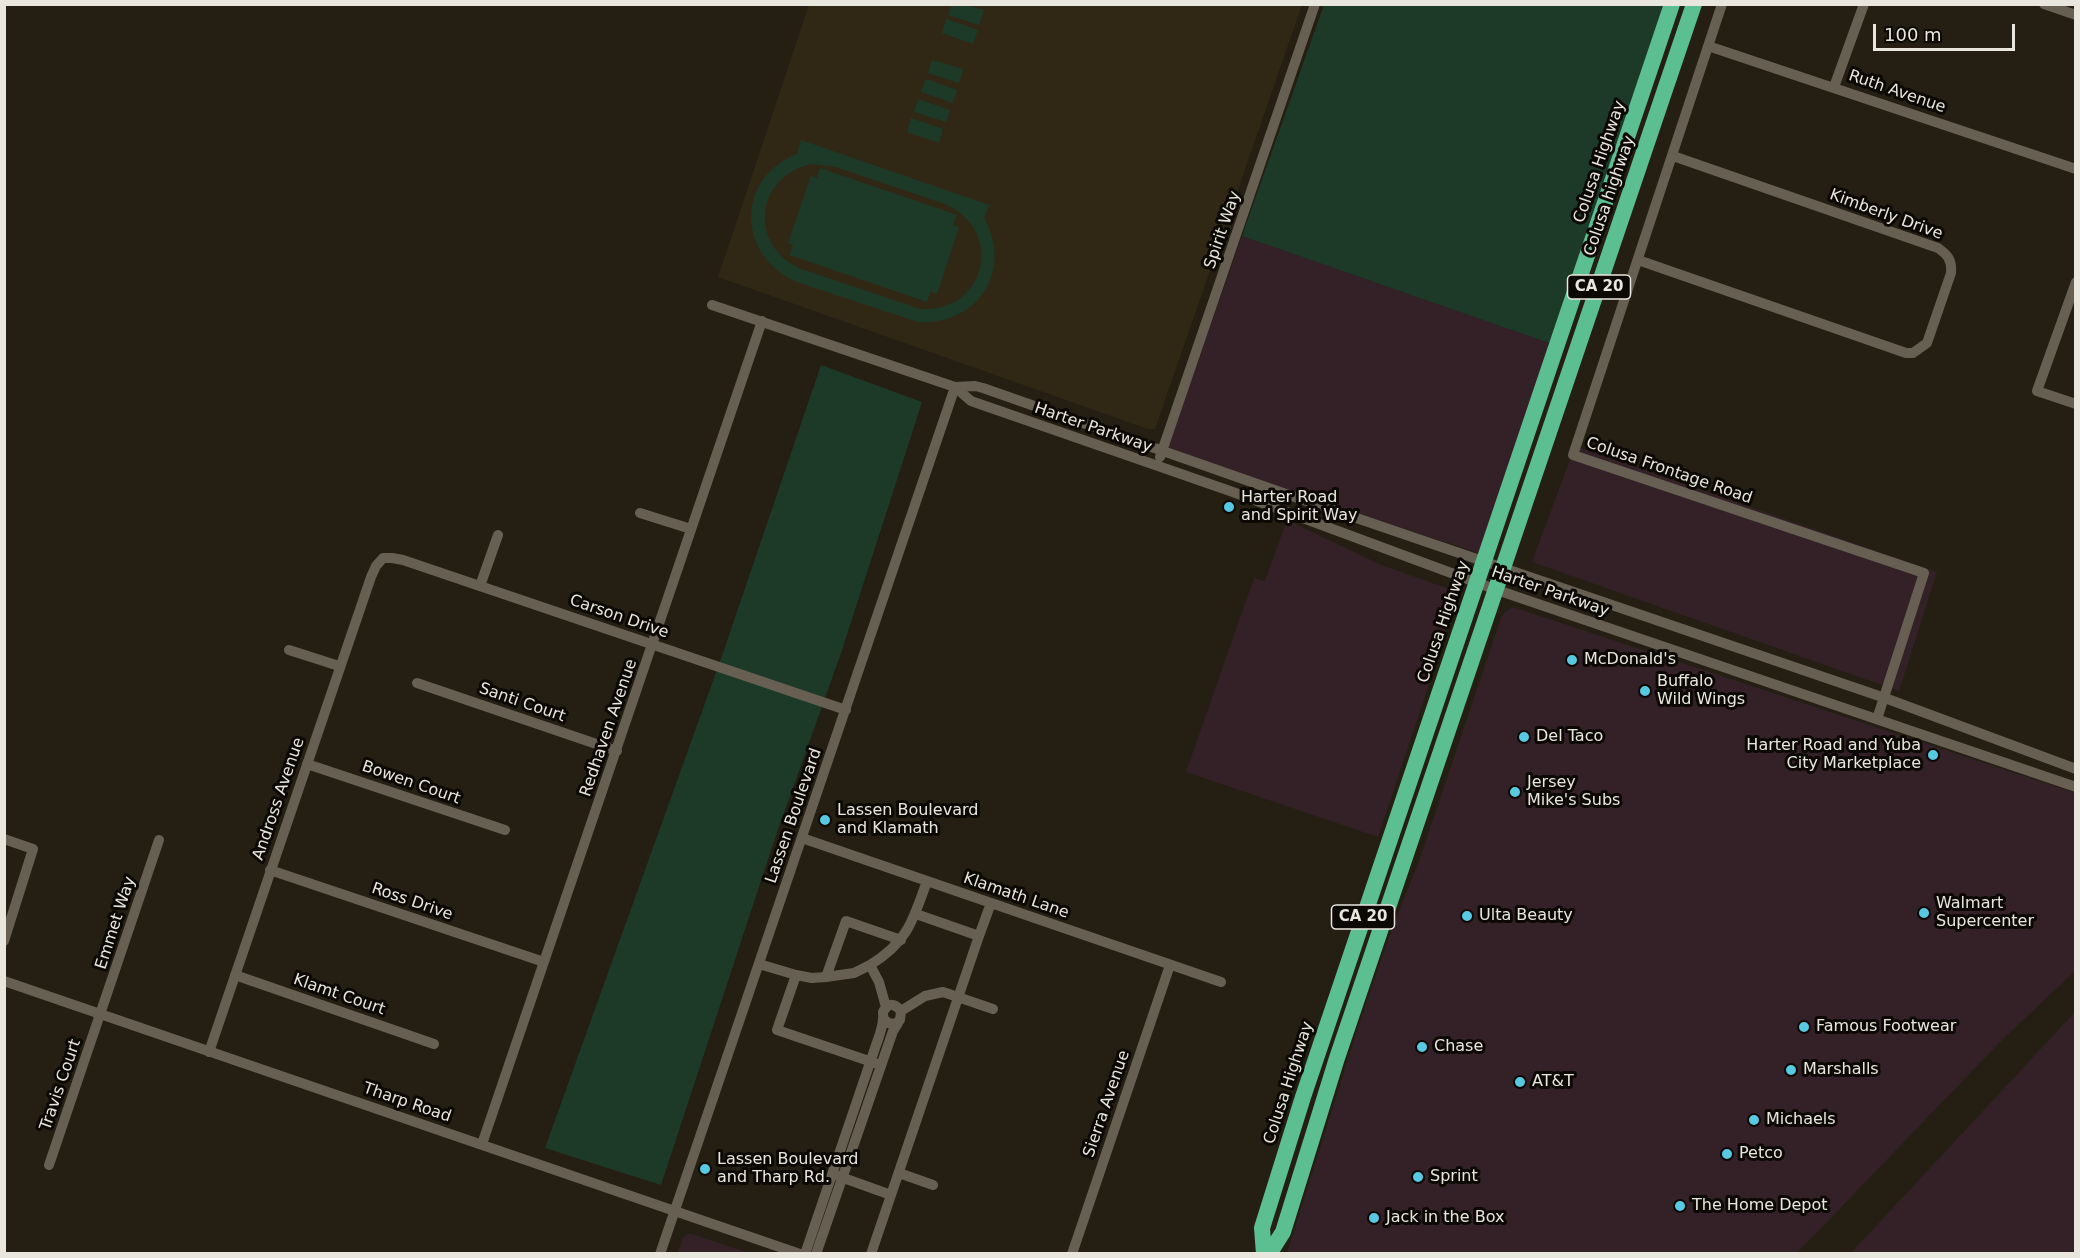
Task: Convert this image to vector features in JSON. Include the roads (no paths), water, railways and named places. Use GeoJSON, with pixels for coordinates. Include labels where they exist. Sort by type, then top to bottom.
{"type":"FeatureCollection","features":[{"type":"Feature","properties":{"kind":"highway","name":"Colusa Highway"},"geometry":{"type":"LineString","coordinates":[[1264,1254],[1262,1228],[1303,1097],[1672,4]]}},
{"type":"Feature","properties":{"kind":"highway","name":"Colusa highway"},"geometry":{"type":"LineString","coordinates":[[1503,569],[1694,4]]}},
{"type":"Feature","properties":{"kind":"highway","name":"CA 20"},"geometry":{"type":"LineString","coordinates":[[1269,1254],[1283,1232],[1337,1058],[1503,569]]}},
{"type":"Feature","properties":{"kind":"street","name":"Spirit Way"},"geometry":{"type":"LineString","coordinates":[[1156,465],[1315,4]]}},
{"type":"Feature","properties":{"kind":"street","name":"Colusa Frontage Road"},"geometry":{"type":"LineString","coordinates":[[1722,4],[1573,455],[1924,573],[1877,719]]}},
{"type":"Feature","properties":{"kind":"street"},"geometry":{"type":"LineString","coordinates":[[1834,87],[1864,4]]}},
{"type":"Feature","properties":{"kind":"street"},"geometry":{"type":"LineString","coordinates":[[2044,4],[2076,15]]}},
{"type":"Feature","properties":{"kind":"street","name":"Ruth Avenue"},"geometry":{"type":"LineString","coordinates":[[1708,46],[2076,169]]}},
{"type":"Feature","properties":{"kind":"street","name":"Kimberly Drive"},"geometry":{"type":"LineString","coordinates":[[1638,260],[1913,353],[1927,343],[1951,273],[1952,263],[1947,254],[1938,248],[1673,156]]}},
{"type":"Feature","properties":{"kind":"street"},"geometry":{"type":"LineString","coordinates":[[2075,283],[2037,391],[2076,404]]}},
{"type":"Feature","properties":{"kind":"street","name":"Harter Parkway"},"geometry":{"type":"LineString","coordinates":[[712,304],[955,387],[983,388],[1503,569],[1884,698],[2076,769]]}},
{"type":"Feature","properties":{"kind":"street","name":"Redhaven Avenue"},"geometry":{"type":"LineString","coordinates":[[482,1144],[762,321]]}},
{"type":"Feature","properties":{"kind":"street","name":"Harter Parkway"},"geometry":{"type":"LineString","coordinates":[[955,387],[971,401],[1156,465],[1477,583],[2076,787]]}},
{"type":"Feature","properties":{"kind":"street","name":"Lassen Boulevard"},"geometry":{"type":"LineString","coordinates":[[660,1254],[955,387]]}},
{"type":"Feature","properties":{"kind":"street"},"geometry":{"type":"LineString","coordinates":[[640,513],[691,529]]}},
{"type":"Feature","properties":{"kind":"street"},"geometry":{"type":"LineString","coordinates":[[480,586],[498,535]]}},
{"type":"Feature","properties":{"kind":"street","name":"Carson Drive"},"geometry":{"type":"LineString","coordinates":[[383,558],[403,560],[846,710]]}},
{"type":"Feature","properties":{"kind":"street","name":"Andross Avenue"},"geometry":{"type":"LineString","coordinates":[[209,1052],[339,666],[371,577],[383,558]]}},
{"type":"Feature","properties":{"kind":"street"},"geometry":{"type":"LineString","coordinates":[[290,650],[339,666]]}},
{"type":"Feature","properties":{"kind":"street","name":"Santi Court"},"geometry":{"type":"LineString","coordinates":[[417,683],[617,751]]}},
{"type":"Feature","properties":{"kind":"street","name":"Bowen Court"},"geometry":{"type":"LineString","coordinates":[[307,764],[505,830]]}},
{"type":"Feature","properties":{"kind":"street","name":"Klamath Lane"},"geometry":{"type":"LineString","coordinates":[[802,838],[1221,982]]}},
{"type":"Feature","properties":{"kind":"street"},"geometry":{"type":"LineString","coordinates":[[4,839],[33,849],[4,940]]}},
{"type":"Feature","properties":{"kind":"street","name":"Emmet Way"},"geometry":{"type":"LineString","coordinates":[[101,1015],[159,840]]}},
{"type":"Feature","properties":{"kind":"street","name":"Ross Drive"},"geometry":{"type":"LineString","coordinates":[[270,870],[544,962]]}},
{"type":"Feature","properties":{"kind":"street"},"geometry":{"type":"LineString","coordinates":[[759,964],[812,978],[854,973],[887,954],[901,940],[916,914],[927,881]]}},
{"type":"Feature","properties":{"kind":"street"},"geometry":{"type":"LineString","coordinates":[[871,1254],[991,903]]}},
{"type":"Feature","properties":{"kind":"street"},"geometry":{"type":"LineString","coordinates":[[916,914],[980,936]]}},
{"type":"Feature","properties":{"kind":"street"},"geometry":{"type":"LineString","coordinates":[[826,977],[846,921],[901,940]]}},
{"type":"Feature","properties":{"kind":"street"},"geometry":{"type":"LineString","coordinates":[[805,1254],[837,1176],[876,1063],[884,1019],[883,1012],[886,1007],[879,982],[870,965]]}},
{"type":"Feature","properties":{"kind":"street","name":"Sierra Avenue"},"geometry":{"type":"LineString","coordinates":[[1072,1254],[1170,965]]}},
{"type":"Feature","properties":{"kind":"street","name":"Klamt Court"},"geometry":{"type":"LineString","coordinates":[[235,975],[434,1044]]}},
{"type":"Feature","properties":{"kind":"street"},"geometry":{"type":"LineString","coordinates":[[796,975],[777,1030],[876,1063]]}},
{"type":"Feature","properties":{"kind":"street","name":"Tharp Road"},"geometry":{"type":"LineString","coordinates":[[4,981],[800,1254]]}},
{"type":"Feature","properties":{"kind":"street"},"geometry":{"type":"LineString","coordinates":[[901,1011],[925,996],[943,992],[993,1009]]}},
{"type":"Feature","properties":{"kind":"street"},"geometry":{"type":"LineString","coordinates":[[876,1063],[902,1017],[901,1011],[895,1005],[886,1007]]}},
{"type":"Feature","properties":{"kind":"street","name":"Travis Court"},"geometry":{"type":"LineString","coordinates":[[49,1165],[101,1015]]}},
{"type":"Feature","properties":{"kind":"street"},"geometry":{"type":"LineString","coordinates":[[884,1019],[888,1023],[898,1023]]}},
{"type":"Feature","properties":{"kind":"street"},"geometry":{"type":"LineString","coordinates":[[898,1173],[933,1185]]}},
{"type":"Feature","properties":{"kind":"street"},"geometry":{"type":"LineString","coordinates":[[837,1176],[891,1195]]}},
{"type":"Feature","properties":{"kind":"street"},"geometry":{"type":"LineString","coordinates":[[816,1254],[837,1176]]}},
{"type":"Feature","properties":{"kind":"place","name":"Harter Road and Spirit Way"},"geometry":{"type":"Point","coordinates":[1229,507]}},
{"type":"Feature","properties":{"kind":"place","name":"McDonald's"},"geometry":{"type":"Point","coordinates":[1572,660]}},
{"type":"Feature","properties":{"kind":"place","name":"Buffalo Wild Wings"},"geometry":{"type":"Point","coordinates":[1645,691]}},
{"type":"Feature","properties":{"kind":"place","name":"Del Taco"},"geometry":{"type":"Point","coordinates":[1524,737]}},
{"type":"Feature","properties":{"kind":"place","name":"Harter Road and Yuba City Marketplace"},"geometry":{"type":"Point","coordinates":[1933,755]}},
{"type":"Feature","properties":{"kind":"place","name":"Jersey Mike's Subs"},"geometry":{"type":"Point","coordinates":[1515,792]}},
{"type":"Feature","properties":{"kind":"place","name":"Lassen Boulevard and Klamath"},"geometry":{"type":"Point","coordinates":[825,820]}},
{"type":"Feature","properties":{"kind":"place","name":"Walmart Supercenter"},"geometry":{"type":"Point","coordinates":[1924,913]}},
{"type":"Feature","properties":{"kind":"place","name":"Ulta Beauty"},"geometry":{"type":"Point","coordinates":[1467,916]}},
{"type":"Feature","properties":{"kind":"place","name":"Famous Footwear"},"geometry":{"type":"Point","coordinates":[1804,1027]}},
{"type":"Feature","properties":{"kind":"place","name":"Chase"},"geometry":{"type":"Point","coordinates":[1422,1047]}},
{"type":"Feature","properties":{"kind":"place","name":"Marshalls"},"geometry":{"type":"Point","coordinates":[1791,1070]}},
{"type":"Feature","properties":{"kind":"place","name":"AT&T"},"geometry":{"type":"Point","coordinates":[1520,1082]}},
{"type":"Feature","properties":{"kind":"place","name":"Michaels"},"geometry":{"type":"Point","coordinates":[1754,1120]}},
{"type":"Feature","properties":{"kind":"place","name":"Petco"},"geometry":{"type":"Point","coordinates":[1727,1154]}},
{"type":"Feature","properties":{"kind":"place","name":"Lassen Boulevard and Tharp Rd."},"geometry":{"type":"Point","coordinates":[705,1169]}},
{"type":"Feature","properties":{"kind":"place","name":"Sprint"},"geometry":{"type":"Point","coordinates":[1418,1177]}},
{"type":"Feature","properties":{"kind":"place","name":"The Home Depot"},"geometry":{"type":"Point","coordinates":[1680,1206]}},
{"type":"Feature","properties":{"kind":"place","name":"Jack in the Box"},"geometry":{"type":"Point","coordinates":[1374,1218]}}]}
